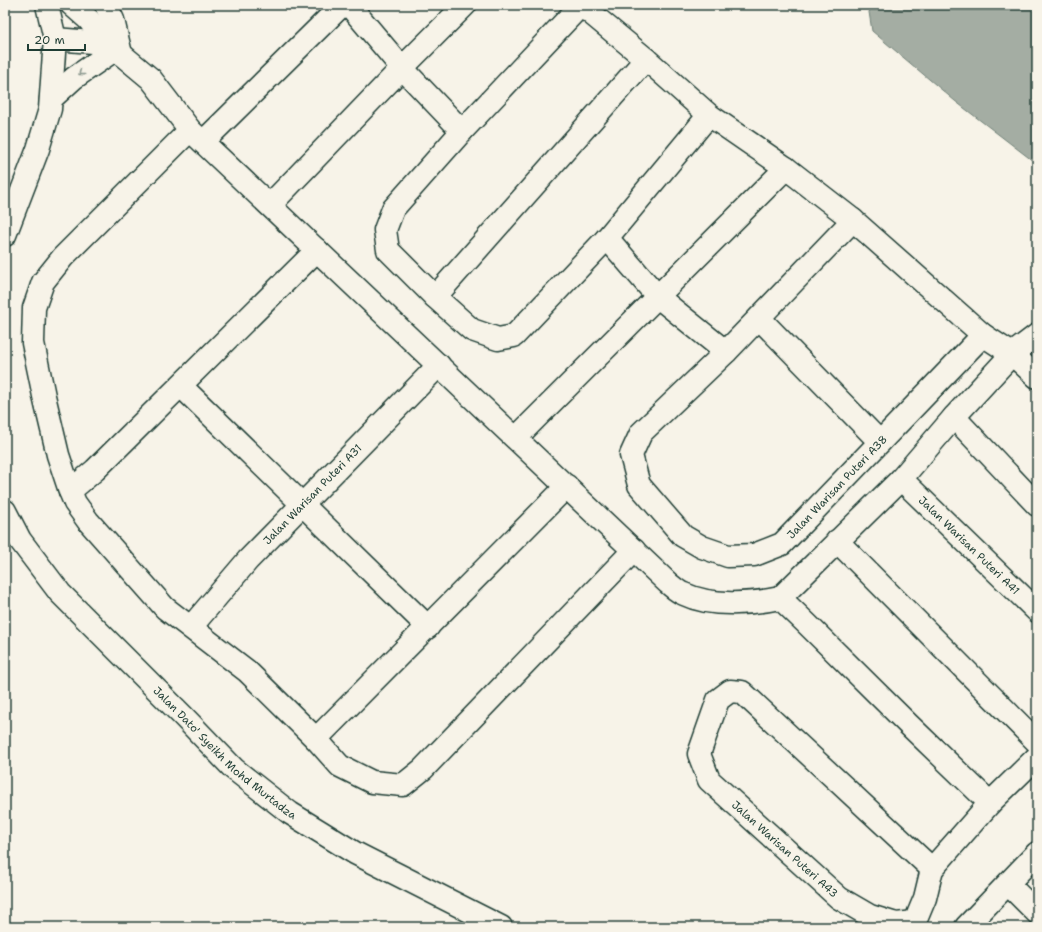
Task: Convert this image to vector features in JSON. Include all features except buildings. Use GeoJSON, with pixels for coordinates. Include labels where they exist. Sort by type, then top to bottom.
{"type":"FeatureCollection","features":[{"type":"Feature","properties":{"kind":"street"},"geometry":{"type":"LineString","coordinates":[[5,235],[38,149],[50,109],[55,39],[47,5]]}},
{"type":"Feature","properties":{"kind":"street"},"geometry":{"type":"LineString","coordinates":[[72,5],[89,20],[117,53],[151,79],[197,136],[668,583],[683,594],[710,602],[762,602],[780,598],[901,479],[1012,354],[1037,335]]}},
{"type":"Feature","properties":{"kind":"street"},"geometry":{"type":"LineString","coordinates":[[106,5],[113,20],[117,53]]}},
{"type":"Feature","properties":{"kind":"street"},"geometry":{"type":"LineString","coordinates":[[342,5],[63,257],[43,282],[34,308],[33,343],[58,455],[75,503],[88,521],[165,608],[247,671],[316,739],[340,766],[372,782],[403,785],[423,769],[634,550]]}},
{"type":"Feature","properties":{"kind":"street"},"geometry":{"type":"LineString","coordinates":[[349,5],[402,68],[462,131]]}},
{"type":"Feature","properties":{"kind":"street"},"geometry":{"type":"LineString","coordinates":[[270,205],[465,5]]}},
{"type":"Feature","properties":{"kind":"street"},"geometry":{"type":"LineString","coordinates":[[709,114],[607,238],[514,336],[498,339],[472,330],[435,297],[388,250],[385,230],[393,209],[462,131],[581,5],[709,114],[786,168],[853,220],[983,335],[1012,354],[1037,377]]}},
{"type":"Feature","properties":{"kind":"street"},"geometry":{"type":"LineString","coordinates":[[55,39],[92,42],[117,53]]}},
{"type":"Feature","properties":{"kind":"street"},"geometry":{"type":"LineString","coordinates":[[51,99],[74,78],[117,53]]}},
{"type":"Feature","properties":{"kind":"street"},"geometry":{"type":"LineString","coordinates":[[435,297],[646,59]]}},
{"type":"Feature","properties":{"kind":"street"},"geometry":{"type":"LineString","coordinates":[[516,438],[786,168]]}},
{"type":"Feature","properties":{"kind":"street"},"geometry":{"type":"LineString","coordinates":[[607,238],[658,297],[726,352],[853,220]]}},
{"type":"Feature","properties":{"kind":"street"},"geometry":{"type":"LineString","coordinates":[[70,491],[95,470],[317,250]]}},
{"type":"Feature","properties":{"kind":"street"},"geometry":{"type":"LineString","coordinates":[[759,318],[880,442]]}},
{"type":"Feature","properties":{"kind":"street","name":"Jalan Warisan Puteri A38"},"geometry":{"type":"LineString","coordinates":[[726,352],[641,433],[631,455],[639,485],[683,536],[702,547],[728,556],[754,555],[782,544],[983,335]]}},
{"type":"Feature","properties":{"kind":"street","name":"Jalan Warisan Puteri A31"},"geometry":{"type":"LineString","coordinates":[[191,627],[248,560],[439,365]]}},
{"type":"Feature","properties":{"kind":"street"},"geometry":{"type":"LineString","coordinates":[[181,386],[428,626]]}},
{"type":"Feature","properties":{"kind":"street"},"geometry":{"type":"LineString","coordinates":[[954,418],[1037,505]]}},
{"type":"Feature","properties":{"kind":"street","name":"Jalan Warisan Puteri A41"},"geometry":{"type":"LineString","coordinates":[[901,479],[1037,611]]}},
{"type":"Feature","properties":{"kind":"street"},"geometry":{"type":"LineString","coordinates":[[316,739],[567,486]]}},
{"type":"Feature","properties":{"kind":"street","name":"Jalan Dato' Syeikh Mohd Murtadza"},"geometry":{"type":"LineString","coordinates":[[5,512],[20,540],[60,593],[234,769],[290,813],[355,853],[501,927]]}},
{"type":"Feature","properties":{"kind":"street"},"geometry":{"type":"LineString","coordinates":[[837,541],[1037,742]]}},
{"type":"Feature","properties":{"kind":"street"},"geometry":{"type":"LineString","coordinates":[[780,598],[990,803]]}},
{"type":"Feature","properties":{"kind":"street","name":"Jalan Warisan Puteri A43"},"geometry":{"type":"LineString","coordinates":[[917,925],[896,924],[870,916],[839,898],[709,780],[699,754],[718,700],[730,691],[742,692],[932,869]]}},
{"type":"Feature","properties":{"kind":"street"},"geometry":{"type":"LineString","coordinates":[[917,925],[932,869],[990,803],[1037,757]]}},
{"type":"Feature","properties":{"kind":"street"},"geometry":{"type":"LineString","coordinates":[[966,927],[1037,853]]}},
{"type":"Feature","properties":{"kind":"street"},"geometry":{"type":"LineString","coordinates":[[1008,884],[1037,913]]}},
{"type":"Feature","properties":{"kind":"shaded area"},"geometry":{"type":"Polygon","coordinates":[[[872,5],[1037,5],[1037,164],[955,101],[872,31],[869,12],[872,5]]]}}]}
